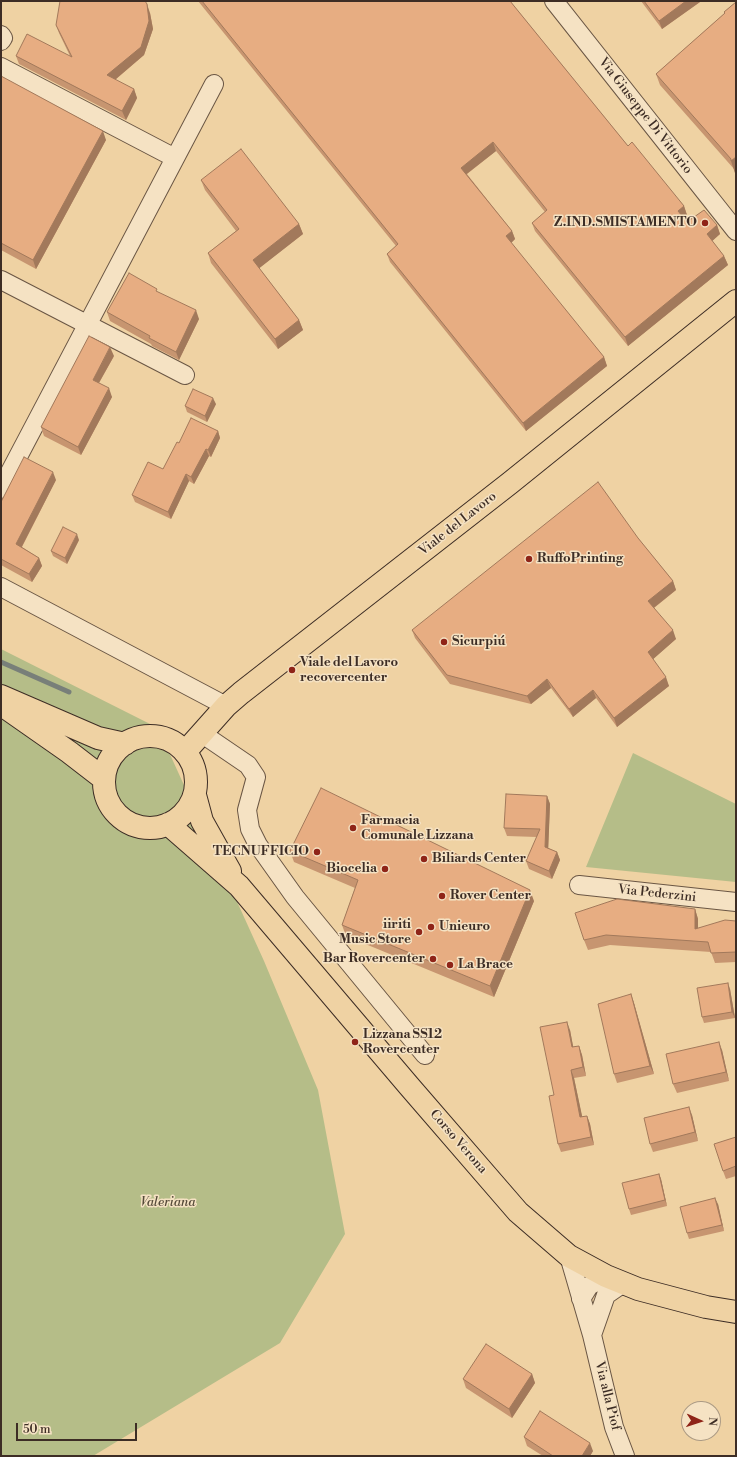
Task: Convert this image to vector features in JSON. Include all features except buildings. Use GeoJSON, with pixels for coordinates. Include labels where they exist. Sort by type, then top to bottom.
{"type":"FeatureCollection","features":[{"type":"Feature","properties":{"kind":"main road","name":"Viale del Lavoro"},"geometry":{"type":"LineString","coordinates":[[185,752],[226,706],[510,483],[736,301]]}},
{"type":"Feature","properties":{"kind":"main road"},"geometry":{"type":"LineString","coordinates":[[1,696],[98,738],[125,744]]}},
{"type":"Feature","properties":{"kind":"main road"},"geometry":{"type":"LineString","coordinates":[[1,705],[69,752],[104,779]]}},
{"type":"Feature","properties":{"kind":"main road"},"geometry":{"type":"LineString","coordinates":[[156,736],[172,741],[185,752],[193,765],[196,780],[194,795],[185,813],[168,824],[153,828],[138,826],[124,820],[112,808],[106,794],[104,779],[111,759],[125,744],[140,737],[156,736]]}},
{"type":"Feature","properties":{"kind":"main road"},"geometry":{"type":"LineString","coordinates":[[194,795],[202,821],[239,886]]}},
{"type":"Feature","properties":{"kind":"main road"},"geometry":{"type":"LineString","coordinates":[[168,824],[239,886]]}},
{"type":"Feature","properties":{"kind":"main road","name":"Corso Verona"},"geometry":{"type":"LineString","coordinates":[[239,886],[418,1097],[518,1212],[569,1256],[611,1285],[653,1293],[706,1307],[736,1312]]}},
{"type":"Feature","properties":{"kind":"street","name":"Via Giuseppe Di Vittorio"},"geometry":{"type":"LineString","coordinates":[[554,1],[736,231]]}},
{"type":"Feature","properties":{"kind":"street"},"geometry":{"type":"LineString","coordinates":[[1,35],[3,38],[1,41]]}},
{"type":"Feature","properties":{"kind":"street"},"geometry":{"type":"LineString","coordinates":[[1,67],[175,158]]}},
{"type":"Feature","properties":{"kind":"street"},"geometry":{"type":"LineString","coordinates":[[1,489],[214,84]]}},
{"type":"Feature","properties":{"kind":"street"},"geometry":{"type":"LineString","coordinates":[[1,280],[185,375]]}},
{"type":"Feature","properties":{"kind":"street"},"geometry":{"type":"LineString","coordinates":[[1,588],[63,613],[226,706]]}},
{"type":"Feature","properties":{"kind":"street"},"geometry":{"type":"LineString","coordinates":[[201,733],[248,765],[256,777],[247,810],[250,829],[258,845],[295,897],[425,1055]]}},
{"type":"Feature","properties":{"kind":"street","name":"Via Pederzini"},"geometry":{"type":"LineString","coordinates":[[579,885],[736,902]]}},
{"type":"Feature","properties":{"kind":"street","name":"Via alla Piof"},"geometry":{"type":"LineString","coordinates":[[569,1256],[592,1335],[614,1427],[625,1456]]}},
{"type":"Feature","properties":{"kind":"street"},"geometry":{"type":"LineString","coordinates":[[582,1299],[589,1286],[611,1285],[592,1335]]}},
{"type":"Feature","properties":{"kind":"green space","name":"Valeriana"},"geometry":{"type":"Polygon","coordinates":[[[1,649],[158,728],[264,961],[318,1090],[345,1234],[280,1343],[93,1456],[1,1456],[1,649]]]}},
{"type":"Feature","properties":{"kind":"green space"},"geometry":{"type":"Polygon","coordinates":[[[633,753],[736,804],[736,882],[586,867],[633,753]]]}},
{"type":"Feature","properties":{"kind":"waterway"},"geometry":{"type":"LineString","coordinates":[[1,662],[69,692]]}},
{"type":"Feature","properties":{"kind":"place","name":"Z.IND.SMISTAMENTO"},"geometry":{"type":"Point","coordinates":[705,223]}},
{"type":"Feature","properties":{"kind":"place","name":"RuffoPrinting"},"geometry":{"type":"Point","coordinates":[529,559]}},
{"type":"Feature","properties":{"kind":"place","name":"Sicurpiú"},"geometry":{"type":"Point","coordinates":[444,642]}},
{"type":"Feature","properties":{"kind":"place","name":"Viale del Lavoro recovercenter"},"geometry":{"type":"Point","coordinates":[292,670]}},
{"type":"Feature","properties":{"kind":"place","name":"Farmacia Comunale Lizzana"},"geometry":{"type":"Point","coordinates":[353,828]}},
{"type":"Feature","properties":{"kind":"place","name":"TECNUFFICIO"},"geometry":{"type":"Point","coordinates":[317,852]}},
{"type":"Feature","properties":{"kind":"place","name":"Biliards Center"},"geometry":{"type":"Point","coordinates":[424,859]}},
{"type":"Feature","properties":{"kind":"place","name":"Biocelia"},"geometry":{"type":"Point","coordinates":[385,869]}},
{"type":"Feature","properties":{"kind":"place","name":"Rover Center"},"geometry":{"type":"Point","coordinates":[442,896]}},
{"type":"Feature","properties":{"kind":"place","name":"Unieuro"},"geometry":{"type":"Point","coordinates":[431,927]}},
{"type":"Feature","properties":{"kind":"place","name":"iiriti Music Store"},"geometry":{"type":"Point","coordinates":[419,932]}},
{"type":"Feature","properties":{"kind":"place","name":"Bar Rovercenter"},"geometry":{"type":"Point","coordinates":[433,959]}},
{"type":"Feature","properties":{"kind":"place","name":"La Brace"},"geometry":{"type":"Point","coordinates":[450,965]}},
{"type":"Feature","properties":{"kind":"place","name":"Lizzana SS12 Rovercenter"},"geometry":{"type":"Point","coordinates":[355,1042]}}]}
